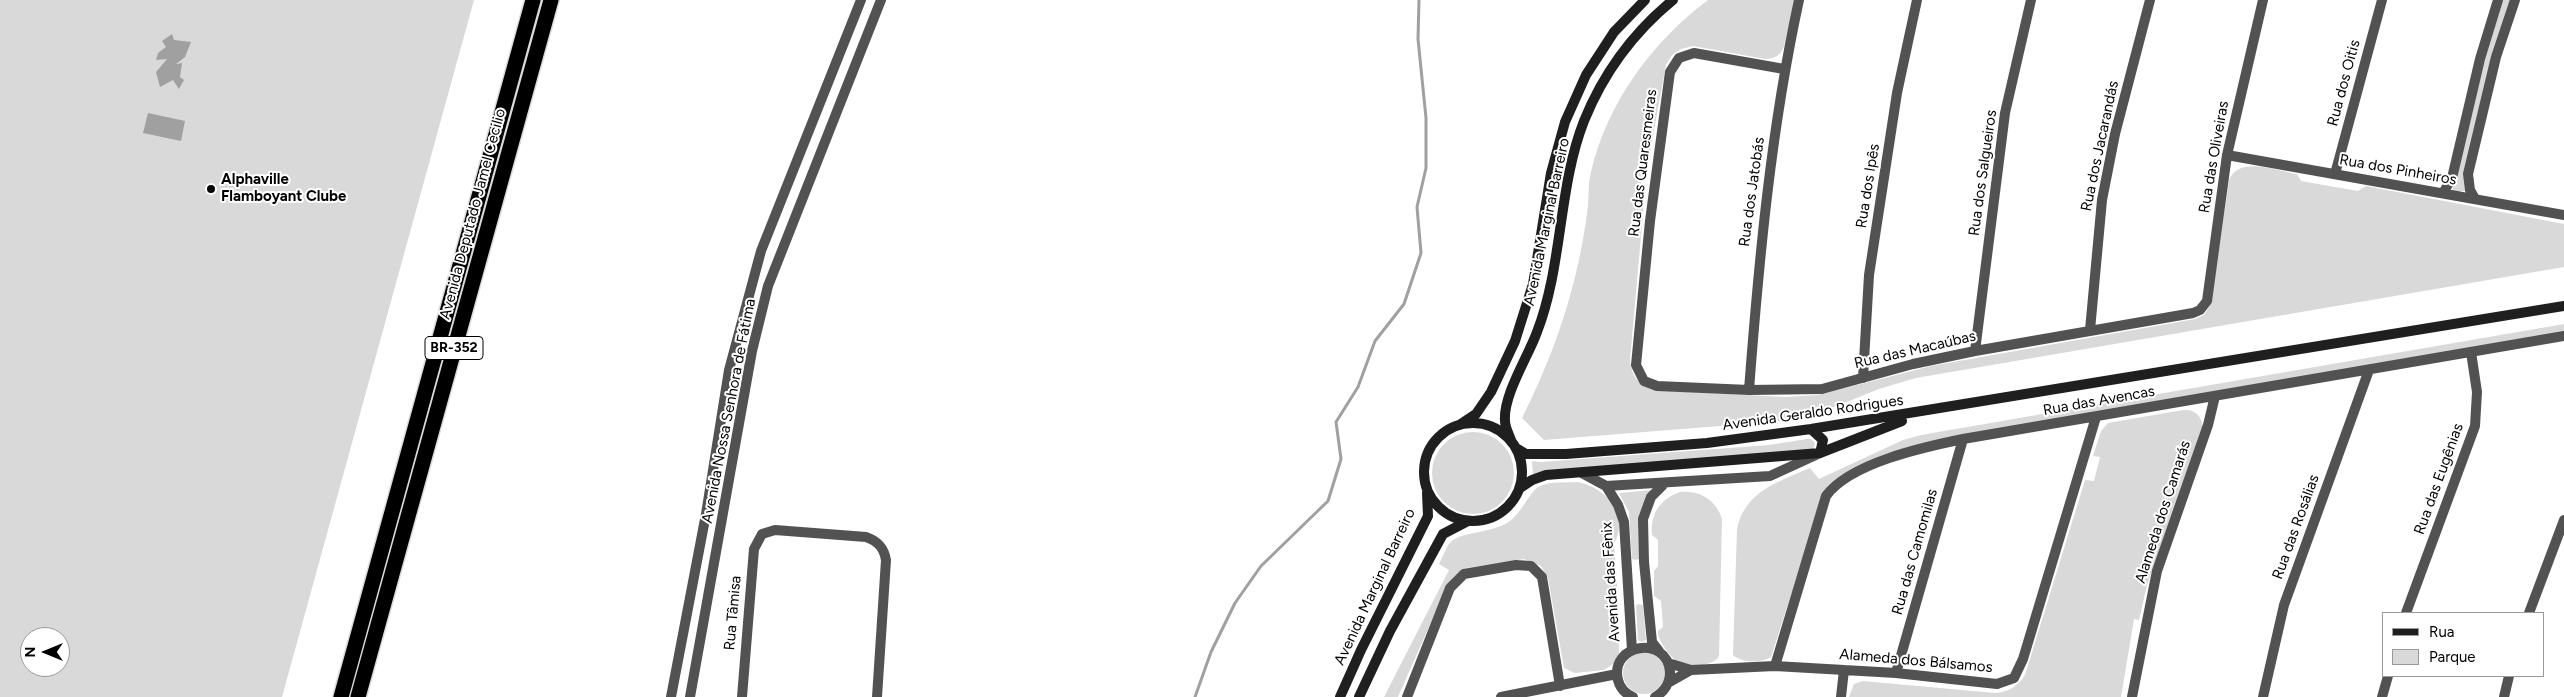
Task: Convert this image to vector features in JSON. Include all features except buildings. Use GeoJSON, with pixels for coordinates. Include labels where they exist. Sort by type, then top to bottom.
{"type":"FeatureCollection","features":[{"type":"Feature","properties":{"kind":"highway","name":"Avenida Deputado Jamel Cecilio"},"geometry":{"type":"LineString","coordinates":[[341,697],[533,0]]}},
{"type":"Feature","properties":{"kind":"highway","name":"Avenida Deputado Jamel Cecilio"},"geometry":{"type":"LineString","coordinates":[[358,697],[551,0]]}},
{"type":"Feature","properties":{"kind":"street","name":"Avenida Nossa Senhora de Fátima"},"geometry":{"type":"LineString","coordinates":[[671,697],[706,514],[729,370],[736,342],[762,251],[861,0]]}},
{"type":"Feature","properties":{"kind":"street","name":"Avenida Nossa Senhora de Fátima"},"geometry":{"type":"LineString","coordinates":[[690,697],[752,352],[768,286],[881,0]]}},
{"type":"Feature","properties":{"kind":"street","name":"Avenida Marginal Barreiro"},"geometry":{"type":"LineString","coordinates":[[1461,424],[1476,414],[1491,392],[1514,341],[1533,284],[1552,173],[1565,122],[1586,75],[1614,32],[1645,0]]}},
{"type":"Feature","properties":{"kind":"street","name":"Avenida Marginal Barreiro"},"geometry":{"type":"LineString","coordinates":[[1514,445],[1505,422],[1508,402],[1538,331],[1552,279],[1570,172],[1584,122],[1611,68],[1651,18],[1673,0]]}},
{"type":"Feature","properties":{"kind":"street","name":"Rua dos Jatobás"},"geometry":{"type":"LineString","coordinates":[[1749,390],[1758,259],[1784,69],[1799,0]]}},
{"type":"Feature","properties":{"kind":"street","name":"Rua dos Ipês"},"geometry":{"type":"LineString","coordinates":[[1863,378],[1869,275],[1898,93],[1917,0]]}},
{"type":"Feature","properties":{"kind":"street","name":"Rua dos Salgueiros"},"geometry":{"type":"LineString","coordinates":[[1975,351],[2005,113],[2031,0]]}},
{"type":"Feature","properties":{"kind":"street","name":"Rua dos Jacarandás"},"geometry":{"type":"LineString","coordinates":[[2090,330],[2102,200],[2115,134],[2150,0]]}},
{"type":"Feature","properties":{"kind":"street","name":"Rua das Oliveiras"},"geometry":{"type":"LineString","coordinates":[[2192,313],[2200,310],[2207,301],[2227,154],[2263,0]]}},
{"type":"Feature","properties":{"kind":"street","name":"Rua dos Oitis"},"geometry":{"type":"LineString","coordinates":[[2335,174],[2382,0]]}},
{"type":"Feature","properties":{"kind":"street"},"geometry":{"type":"LineString","coordinates":[[2443,193],[2452,178],[2480,58],[2498,0]]}},
{"type":"Feature","properties":{"kind":"street"},"geometry":{"type":"LineString","coordinates":[[2475,199],[2470,190],[2468,174],[2496,57],[2515,0]]}},
{"type":"Feature","properties":{"kind":"street","name":"Rua das Quaresmeiras"},"geometry":{"type":"LineString","coordinates":[[1644,381],[1636,365],[1650,222],[1670,72],[1679,58],[1694,53],[1784,69]]}},
{"type":"Feature","properties":{"kind":"street","name":"Rua dos Pinheiros"},"geometry":{"type":"LineString","coordinates":[[2227,154],[2564,215]]}},
{"type":"Feature","properties":{"kind":"street","name":"Rua das Avencas"},"geometry":{"type":"LineString","coordinates":[[1964,406],[2564,306]]}},
{"type":"Feature","properties":{"kind":"street","name":"Rua das Macaúbas"},"geometry":{"type":"LineString","coordinates":[[1644,381],[1657,386],[1749,390],[1822,390],[1863,378],[1975,351],[2192,313]]}},
{"type":"Feature","properties":{"kind":"street","name":"Rua das Avencas"},"geometry":{"type":"LineString","coordinates":[[1775,666],[1826,496],[1835,485],[1892,456],[1963,439],[2564,336]]}},
{"type":"Feature","properties":{"kind":"street","name":"Rua das Eugênias"},"geometry":{"type":"LineString","coordinates":[[2406,612],[2475,426],[2477,392],[2471,352]]}},
{"type":"Feature","properties":{"kind":"street","name":"Rua das Rosálias"},"geometry":{"type":"LineString","coordinates":[[2263,697],[2284,605],[2370,370]]}},
{"type":"Feature","properties":{"kind":"street","name":"Alameda dos Camarás"},"geometry":{"type":"LineString","coordinates":[[2132,697],[2157,571],[2208,425],[2215,396]]}},
{"type":"Feature","properties":{"kind":"street","name":"Avenida Geraldo Rodrigues"},"geometry":{"type":"LineString","coordinates":[[1514,445],[1526,454],[1566,454],[1707,443],[1964,406]]}},
{"type":"Feature","properties":{"kind":"street","name":"Avenida Geraldo Rodrigues"},"geometry":{"type":"LineString","coordinates":[[1606,486],[1770,476],[1893,423],[1964,406]]}},
{"type":"Feature","properties":{"kind":"street","name":"Alameda dos Bálsamos"},"geometry":{"type":"LineString","coordinates":[[1668,663],[1691,670],[1775,666],[1896,674],[1997,684],[2014,678],[2023,659],[2096,417]]}},
{"type":"Feature","properties":{"kind":"street"},"geometry":{"type":"LineString","coordinates":[[1475,423],[1490,426],[1502,432],[1514,445],[1521,461],[1522,475],[1520,488],[1512,504],[1499,515],[1483,521],[1466,522],[1442,511],[1427,489],[1424,473],[1430,450],[1446,431],[1461,424],[1475,423]]}},
{"type":"Feature","properties":{"kind":"street"},"geometry":{"type":"LineString","coordinates":[[1811,429],[1823,440],[1820,453]]}},
{"type":"Feature","properties":{"kind":"street","name":"Rua das Camomilas"},"geometry":{"type":"LineString","coordinates":[[1896,674],[1963,439]]}},
{"type":"Feature","properties":{"kind":"street","name":"Avenida Geraldo Rodrigues"},"geometry":{"type":"LineString","coordinates":[[1520,488],[1532,480],[1546,476],[1820,453]]}},
{"type":"Feature","properties":{"kind":"street"},"geometry":{"type":"LineString","coordinates":[[1582,473],[1606,486]]}},
{"type":"Feature","properties":{"kind":"street"},"geometry":{"type":"LineString","coordinates":[[1665,482],[1651,497],[1643,519],[1644,562],[1652,642],[1668,663],[1668,683]]}},
{"type":"Feature","properties":{"kind":"street","name":"Avenida das Fênix"},"geometry":{"type":"LineString","coordinates":[[1606,486],[1618,505],[1624,522],[1632,650]]}},
{"type":"Feature","properties":{"kind":"street","name":"Avenida Marginal Barreiro"},"geometry":{"type":"LineString","coordinates":[[1340,697],[1360,650],[1428,516],[1427,489]]}},
{"type":"Feature","properties":{"kind":"street"},"geometry":{"type":"LineString","coordinates":[[2529,612],[2564,520]]}},
{"type":"Feature","properties":{"kind":"street","name":"Avenida Marginal Barreiro"},"geometry":{"type":"LineString","coordinates":[[1359,697],[1390,631],[1443,534],[1466,522]]}},
{"type":"Feature","properties":{"kind":"street","name":"Rua Tâmisa"},"geometry":{"type":"LineString","coordinates":[[742,697],[754,549],[762,534],[776,530],[866,537],[876,541],[883,549],[886,560],[877,697]]}},
{"type":"Feature","properties":{"kind":"street"},"geometry":{"type":"LineString","coordinates":[[1626,564],[1635,566],[1644,562]]}},
{"type":"Feature","properties":{"kind":"street"},"geometry":{"type":"LineString","coordinates":[[1407,697],[1450,588],[1464,574],[1516,564],[1531,566],[1542,577],[1560,686]]}},
{"type":"Feature","properties":{"kind":"street"},"geometry":{"type":"LineString","coordinates":[[1629,601],[1648,600]]}},
{"type":"Feature","properties":{"kind":"street"},"geometry":{"type":"LineString","coordinates":[[1633,697],[1623,690],[1617,674],[1621,660],[1632,650],[1645,647],[1658,651]]}},
{"type":"Feature","properties":{"kind":"street","name":"Alameda dos Bálsamos"},"geometry":{"type":"LineString","coordinates":[[1655,697],[1668,683],[1691,670]]}},
{"type":"Feature","properties":{"kind":"street"},"geometry":{"type":"LineString","coordinates":[[1841,697],[1844,670]]}},
{"type":"Feature","properties":{"kind":"street"},"geometry":{"type":"LineString","coordinates":[[1501,697],[1617,674]]}},
{"type":"Feature","properties":{"kind":"street"},"geometry":{"type":"LineString","coordinates":[[2382,697],[2388,677]]}},
{"type":"Feature","properties":{"kind":"street"},"geometry":{"type":"LineString","coordinates":[[2504,697],[2509,677]]}},
{"type":"Feature","properties":{"kind":"green space","name":"Alphaville Flamboyant Clube"},"geometry":{"type":"Polygon","coordinates":[[[0,0],[474,0],[282,697],[0,697],[0,0]]]}},
{"type":"Feature","properties":{"kind":"green space"},"geometry":{"type":"Polygon","coordinates":[[[1708,0],[1795,0],[1784,46],[1775,57],[1765,59],[1693,46],[1681,49],[1672,55],[1666,65],[1648,163],[1643,166],[1639,200],[1644,202],[1630,360],[1636,379],[1653,390],[1785,397],[1818,395],[1931,366],[2195,319],[2204,315],[2211,304],[2229,180],[2234,172],[2250,166],[2297,174],[2301,181],[2358,191],[2366,186],[2564,224],[2564,267],[1916,378],[1879,389],[1829,409],[1783,421],[1544,440],[1522,418],[1553,349],[1565,313],[1579,259],[1588,206],[1590,176],[1598,147],[1620,98],[1634,76],[1668,35],[1708,0]]]}},
{"type":"Feature","properties":{"kind":"green space"},"geometry":{"type":"Polygon","coordinates":[[[2503,0],[2510,0],[2491,61],[2465,171],[2465,191],[2452,191],[2485,60],[2503,0]]]}},
{"type":"Feature","properties":{"kind":"green space"},"geometry":{"type":"Polygon","coordinates":[[[2564,324],[2564,332],[1894,452],[1840,476],[1824,492],[1771,657],[1752,661],[1741,660],[1733,655],[1737,529],[1741,516],[1747,505],[1755,497],[1775,483],[1810,468],[1819,479],[1903,440],[1921,435],[2564,324]]]}},
{"type":"Feature","properties":{"kind":"green space"},"geometry":{"type":"Polygon","coordinates":[[[2183,410],[2197,414],[2203,428],[2147,585],[2139,620],[2134,619],[2121,697],[1849,697],[1854,684],[1863,681],[1995,693],[2009,690],[2016,685],[2025,675],[2085,480],[2094,481],[2100,457],[2093,456],[2101,431],[2108,423],[2183,410]]]}},
{"type":"Feature","properties":{"kind":"green space"},"geometry":{"type":"Polygon","coordinates":[[[1473,432],[1489,435],[1502,444],[1511,457],[1514,473],[1511,489],[1502,502],[1489,511],[1473,514],[1457,511],[1444,502],[1435,489],[1432,473],[1435,457],[1444,444],[1457,435],[1473,432]]]}},
{"type":"Feature","properties":{"kind":"green space"},"geometry":{"type":"Polygon","coordinates":[[[1811,439],[1815,443],[1813,450],[1533,475],[1532,461],[1541,462],[1769,445],[1811,439]]]}},
{"type":"Feature","properties":{"kind":"green space"},"geometry":{"type":"Polygon","coordinates":[[[1578,482],[1589,485],[1606,497],[1613,505],[1619,523],[1618,534],[1614,544],[1619,654],[1613,664],[1604,670],[1575,673],[1564,668],[1548,578],[1541,566],[1524,559],[1467,568],[1455,576],[1447,586],[1398,697],[1384,697],[1449,570],[1439,564],[1450,543],[1461,536],[1494,528],[1510,521],[1533,492],[1544,484],[1578,482]]]}},
{"type":"Feature","properties":{"kind":"green space"},"geometry":{"type":"Polygon","coordinates":[[[1652,490],[1641,515],[1639,559],[1632,559],[1629,512],[1619,493],[1652,490]]]}},
{"type":"Feature","properties":{"kind":"green space"},"geometry":{"type":"Polygon","coordinates":[[[1680,492],[1694,493],[1706,498],[1716,506],[1722,519],[1719,656],[1712,662],[1701,665],[1683,665],[1679,663],[1665,649],[1658,635],[1658,631],[1663,627],[1661,601],[1654,596],[1654,571],[1658,566],[1658,540],[1652,535],[1653,520],[1662,503],[1680,492]]]}},
{"type":"Feature","properties":{"kind":"green space"},"geometry":{"type":"Polygon","coordinates":[[[1638,604],[1643,605],[1646,640],[1642,642],[1638,640],[1636,606],[1638,604]]]}},
{"type":"Feature","properties":{"kind":"green space"},"geometry":{"type":"Polygon","coordinates":[[[1644,652],[1659,658],[1665,673],[1659,688],[1644,694],[1629,688],[1623,673],[1629,658],[1644,652]]]}},
{"type":"Feature","properties":{"kind":"shaded area"},"geometry":{"type":"Polygon","coordinates":[[[172,34],[174,40],[191,42],[185,57],[176,64],[182,63],[180,77],[184,80],[179,89],[173,80],[160,87],[156,72],[167,59],[156,60],[158,53],[166,47],[162,41],[172,34]]]}},
{"type":"Feature","properties":{"kind":"shaded area"},"geometry":{"type":"Polygon","coordinates":[[[148,113],[185,121],[181,141],[143,133],[148,113]]]}},
{"type":"Feature","properties":{"kind":"waterway"},"geometry":{"type":"LineString","coordinates":[[1195,697],[1211,652],[1235,603],[1261,566],[1328,501],[1341,459],[1336,422],[1358,387],[1375,341],[1404,304],[1421,253],[1417,207],[1426,168],[1426,118],[1418,39],[1419,0]]}},
{"type":"Feature","properties":{"kind":"place","name":"Alphaville Flamboyant Clube"},"geometry":{"type":"Point","coordinates":[211,189]}}]}
